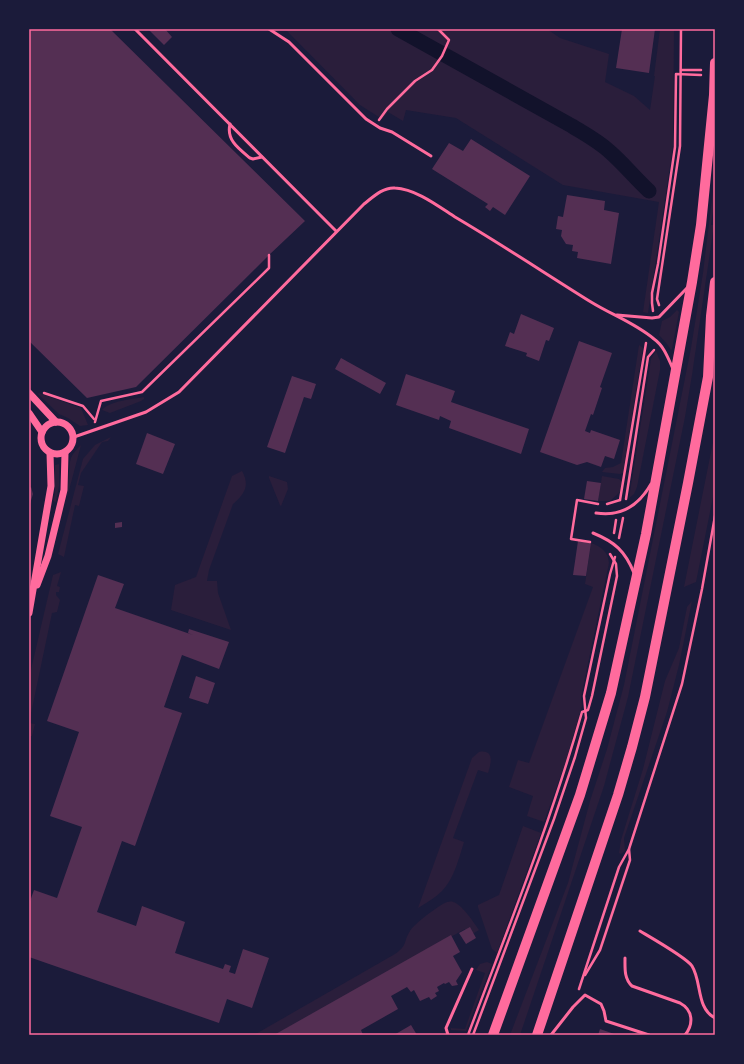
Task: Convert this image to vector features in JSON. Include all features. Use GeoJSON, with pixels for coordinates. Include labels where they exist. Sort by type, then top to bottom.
{"type":"FeatureCollection","features":[{"type":"Feature","properties":{"kind":"main road"},"geometry":{"type":"LineString","coordinates":[[493,1035],[580,795],[611,693],[636,579],[676,375],[692,282],[701,225],[714,95],[715,63]]}},
{"type":"Feature","properties":{"kind":"main road"},"geometry":{"type":"LineString","coordinates":[[708,377],[711,316],[715,282]]}},
{"type":"Feature","properties":{"kind":"main road"},"geometry":{"type":"LineString","coordinates":[[537,1035],[618,795],[632,747],[654,653],[708,377],[715,355]]}},
{"type":"Feature","properties":{"kind":"street"},"geometry":{"type":"LineString","coordinates":[[29,393],[56,422]]}},
{"type":"Feature","properties":{"kind":"street"},"geometry":{"type":"LineString","coordinates":[[29,413],[42,432]]}},
{"type":"Feature","properties":{"kind":"street"},"geometry":{"type":"LineString","coordinates":[[56,422],[61,422],[70,427],[74,437],[71,447],[65,453],[50,453],[41,442],[42,432],[48,425],[56,422]]}},
{"type":"Feature","properties":{"kind":"street"},"geometry":{"type":"LineString","coordinates":[[29,613],[51,486],[50,453]]}},
{"type":"Feature","properties":{"kind":"street"},"geometry":{"type":"LineString","coordinates":[[31,603],[48,556],[64,490],[65,453]]}},
{"type":"Feature","properties":{"kind":"lane"},"geometry":{"type":"LineString","coordinates":[[134,29],[336,231]]}},
{"type":"Feature","properties":{"kind":"lane"},"geometry":{"type":"LineString","coordinates":[[269,29],[289,42],[366,120],[392,132],[431,156]]}},
{"type":"Feature","properties":{"kind":"lane"},"geometry":{"type":"LineString","coordinates":[[230,124],[228,131],[232,142],[250,158],[253,159],[262,157]]}},
{"type":"Feature","properties":{"kind":"lane"},"geometry":{"type":"LineString","coordinates":[[74,437],[146,412],[179,392],[364,204],[382,190],[395,188],[416,193],[497,242],[534,267],[648,334],[656,340],[665,351],[676,375]]}},
{"type":"Feature","properties":{"kind":"lane"},"geometry":{"type":"LineString","coordinates":[[615,314],[652,318],[659,317],[692,282]]}},
{"type":"Feature","properties":{"kind":"lane"},"geometry":{"type":"LineString","coordinates":[[596,513],[618,513],[636,503],[645,494],[658,467]]}},
{"type":"Feature","properties":{"kind":"lane"},"geometry":{"type":"LineString","coordinates":[[593,533],[617,546],[629,561],[636,579]]}},
{"type":"Feature","properties":{"kind":"lane"},"geometry":{"type":"LineString","coordinates":[[640,931],[689,962],[696,974],[704,1006],[709,1014],[715,1018]]}},
{"type":"Feature","properties":{"kind":"lane"},"geometry":{"type":"LineString","coordinates":[[625,958],[626,977],[629,984],[680,1003],[690,1010],[692,1022],[685,1035]]}},
{"type":"Feature","properties":{"kind":"lane"},"geometry":{"type":"LineString","coordinates":[[448,1035],[446,1028],[472,968]]}},
{"type":"Feature","properties":{"kind":"lane"},"geometry":{"type":"LineString","coordinates":[[551,1035],[573,1007],[585,995],[601,1004],[606,1021],[649,1035]]}},
{"type":"Feature","properties":{"kind":"path"},"geometry":{"type":"LineString","coordinates":[[376,125],[387,109],[415,81],[432,70],[442,56],[449,40],[438,29]]}},
{"type":"Feature","properties":{"kind":"path"},"geometry":{"type":"LineString","coordinates":[[659,317],[660,309],[657,300],[680,146],[681,29]]}},
{"type":"Feature","properties":{"kind":"path"},"geometry":{"type":"LineString","coordinates":[[680,70],[701,70]]}},
{"type":"Feature","properties":{"kind":"path"},"geometry":{"type":"LineString","coordinates":[[652,318],[652,293],[658,264],[675,147],[676,74],[701,75]]}},
{"type":"Feature","properties":{"kind":"path"},"geometry":{"type":"LineString","coordinates":[[97,430],[95,420],[101,401],[142,392],[269,268],[268,255]]}},
{"type":"Feature","properties":{"kind":"path"},"geometry":{"type":"LineString","coordinates":[[619,505],[648,334]]}},
{"type":"Feature","properties":{"kind":"path"},"geometry":{"type":"LineString","coordinates":[[626,502],[648,357],[654,349],[656,340]]}},
{"type":"Feature","properties":{"kind":"path"},"geometry":{"type":"LineString","coordinates":[[38,390],[83,406],[95,420]]}},
{"type":"Feature","properties":{"kind":"path"},"geometry":{"type":"LineString","coordinates":[[596,543],[571,539],[578,500],[606,505],[620,500]]}},
{"type":"Feature","properties":{"kind":"path"},"geometry":{"type":"LineString","coordinates":[[629,849],[630,860],[600,950],[582,979],[619,867],[629,849],[682,684],[702,589],[715,516]]}},
{"type":"Feature","properties":{"kind":"path"},"geometry":{"type":"LineString","coordinates":[[619,537],[622,518]]}},
{"type":"Feature","properties":{"kind":"path"},"geometry":{"type":"LineString","coordinates":[[614,533],[616,520]]}},
{"type":"Feature","properties":{"kind":"path"},"geometry":{"type":"LineString","coordinates":[[468,1035],[555,801],[582,712],[588,710],[617,579],[617,568],[608,551]]}},
{"type":"Feature","properties":{"kind":"path"},"geometry":{"type":"LineString","coordinates":[[473,1035],[554,819],[577,751],[586,718],[584,696],[610,574],[616,554]]}},
{"type":"Feature","properties":{"kind":"shaded area"},"geometry":{"type":"Polygon","coordinates":[[[285,29],[547,29],[560,38],[609,54],[605,82],[634,96],[650,110],[660,29],[674,29],[673,146],[648,313],[643,312],[659,202],[563,185],[456,118],[406,110],[403,121],[388,112],[382,119],[360,105],[285,29]]]}},
{"type":"Feature","properties":{"kind":"shaded area"},"geometry":{"type":"Polygon","coordinates":[[[715,174],[715,199],[711,225],[714,225],[692,375],[685,417],[628,697],[604,786],[520,1035],[510,1035],[568,883],[624,685],[691,348],[703,273],[715,174]]]}},
{"type":"Feature","properties":{"kind":"shaded area"},"geometry":{"type":"Polygon","coordinates":[[[677,310],[679,312],[671,350],[659,335],[662,321],[670,317],[677,310]]]}},
{"type":"Feature","properties":{"kind":"shaded area"},"geometry":{"type":"Polygon","coordinates":[[[639,345],[643,348],[623,473],[602,472],[605,468],[613,467],[621,463],[639,345]]]}},
{"type":"Feature","properties":{"kind":"shaded area"},"geometry":{"type":"Polygon","coordinates":[[[656,351],[660,361],[660,370],[637,487],[634,494],[629,498],[651,359],[656,351]]]}},
{"type":"Feature","properties":{"kind":"shaded area"},"geometry":{"type":"Polygon","coordinates":[[[39,393],[81,408],[88,425],[80,426],[59,414],[38,394],[39,393]]]}},
{"type":"Feature","properties":{"kind":"shaded area"},"geometry":{"type":"Polygon","coordinates":[[[144,397],[141,401],[110,413],[102,410],[115,402],[144,397]]]}},
{"type":"Feature","properties":{"kind":"shaded area"},"geometry":{"type":"Polygon","coordinates":[[[715,432],[715,487],[696,582],[684,587],[715,432]]]}},
{"type":"Feature","properties":{"kind":"shaded area"},"geometry":{"type":"Polygon","coordinates":[[[111,437],[108,441],[102,442],[81,473],[78,485],[84,486],[79,506],[75,505],[64,557],[58,554],[83,459],[95,445],[111,437]]]}},
{"type":"Feature","properties":{"kind":"shaded area"},"geometry":{"type":"Polygon","coordinates":[[[81,445],[67,498],[70,461],[73,454],[81,445]]]}},
{"type":"Feature","properties":{"kind":"shaded area"},"geometry":{"type":"Polygon","coordinates":[[[59,464],[59,486],[56,502],[53,501],[55,493],[55,465],[59,464]]]}},
{"type":"Feature","properties":{"kind":"shaded area"},"geometry":{"type":"Polygon","coordinates":[[[242,471],[246,481],[245,489],[241,497],[233,504],[209,570],[207,581],[217,581],[218,593],[231,630],[171,610],[175,585],[196,577],[232,476],[242,471]]]}},
{"type":"Feature","properties":{"kind":"shaded area"},"geometry":{"type":"Polygon","coordinates":[[[269,476],[287,482],[288,489],[281,506],[269,478],[269,476]]]}},
{"type":"Feature","properties":{"kind":"shaded area"},"geometry":{"type":"Polygon","coordinates":[[[602,476],[619,479],[622,482],[620,492],[610,501],[598,501],[602,476]]]}},
{"type":"Feature","properties":{"kind":"shaded area"},"geometry":{"type":"Polygon","coordinates":[[[591,543],[604,550],[609,563],[581,697],[582,706],[565,764],[544,822],[527,816],[533,796],[509,787],[518,760],[529,763],[593,587],[585,584],[591,543]]]}},
{"type":"Feature","properties":{"kind":"shaded area"},"geometry":{"type":"Polygon","coordinates":[[[61,572],[57,586],[60,587],[59,592],[56,592],[56,595],[60,600],[57,612],[52,613],[29,723],[29,678],[53,575],[61,572]]]}},
{"type":"Feature","properties":{"kind":"shaded area"},"geometry":{"type":"Polygon","coordinates":[[[692,601],[679,665],[667,712],[624,838],[625,851],[621,854],[619,853],[621,840],[643,769],[665,681],[679,648],[687,607],[692,601]]]}},
{"type":"Feature","properties":{"kind":"shaded area"},"geometry":{"type":"Polygon","coordinates":[[[29,723],[35,724],[32,736],[29,736],[29,723]]]}},
{"type":"Feature","properties":{"kind":"shaded area"},"geometry":{"type":"Polygon","coordinates":[[[479,752],[488,753],[491,758],[491,762],[488,773],[478,770],[453,838],[464,842],[456,868],[450,881],[442,891],[418,908],[472,758],[479,752]]]}},
{"type":"Feature","properties":{"kind":"shaded area"},"geometry":{"type":"Polygon","coordinates":[[[523,826],[541,833],[497,953],[492,949],[478,905],[499,895],[523,826]]]}},
{"type":"Feature","properties":{"kind":"shaded area"},"geometry":{"type":"Polygon","coordinates":[[[447,902],[456,903],[460,906],[468,914],[479,930],[469,936],[465,929],[275,1035],[254,1035],[395,954],[404,946],[408,935],[416,924],[447,902]]]}},
{"type":"Feature","properties":{"kind":"shaded area"},"geometry":{"type":"Polygon","coordinates":[[[487,962],[492,964],[466,1031],[451,1030],[451,1028],[465,1029],[485,973],[476,970],[480,964],[487,962]]]}},
{"type":"Feature","properties":{"kind":"building"},"geometry":{"type":"Polygon","coordinates":[[[29,29],[110,29],[305,221],[136,387],[87,398],[29,341],[29,29]]]}},
{"type":"Feature","properties":{"kind":"building"},"geometry":{"type":"Polygon","coordinates":[[[148,29],[165,29],[172,37],[164,45],[148,29]]]}},
{"type":"Feature","properties":{"kind":"building"},"geometry":{"type":"Polygon","coordinates":[[[622,29],[655,29],[649,73],[616,68],[622,29]]]}},
{"type":"Feature","properties":{"kind":"building"},"geometry":{"type":"Polygon","coordinates":[[[471,139],[530,176],[505,215],[493,207],[490,211],[485,207],[488,204],[432,169],[449,143],[463,151],[471,139]]]}},
{"type":"Feature","properties":{"kind":"building"},"geometry":{"type":"Polygon","coordinates":[[[567,195],[605,201],[604,210],[619,213],[611,264],[577,258],[578,252],[572,251],[573,245],[566,244],[561,236],[562,230],[556,229],[558,216],[563,217],[567,195]]]}},
{"type":"Feature","properties":{"kind":"building"},"geometry":{"type":"Polygon","coordinates":[[[521,314],[554,328],[549,341],[546,340],[539,361],[526,356],[527,353],[505,346],[510,332],[514,334],[521,314]]]}},
{"type":"Feature","properties":{"kind":"building"},"geometry":{"type":"Polygon","coordinates":[[[579,341],[612,353],[600,387],[602,388],[593,415],[591,414],[585,431],[590,433],[591,430],[620,440],[614,459],[605,456],[601,467],[587,462],[577,465],[540,452],[579,341]]]}},
{"type":"Feature","properties":{"kind":"building"},"geometry":{"type":"Polygon","coordinates":[[[341,358],[386,383],[380,394],[335,369],[341,358]]]}},
{"type":"Feature","properties":{"kind":"building"},"geometry":{"type":"Polygon","coordinates":[[[406,374],[455,391],[451,402],[529,429],[521,454],[449,428],[451,421],[440,416],[439,420],[396,405],[406,374]]]}},
{"type":"Feature","properties":{"kind":"building"},"geometry":{"type":"Polygon","coordinates":[[[292,376],[316,384],[311,399],[304,397],[285,453],[267,447],[292,376]]]}},
{"type":"Feature","properties":{"kind":"building"},"geometry":{"type":"Polygon","coordinates":[[[147,433],[175,444],[163,474],[136,464],[147,433]]]}},
{"type":"Feature","properties":{"kind":"building"},"geometry":{"type":"Polygon","coordinates":[[[587,481],[601,483],[598,501],[584,499],[587,481]]]}},
{"type":"Feature","properties":{"kind":"building"},"geometry":{"type":"Polygon","coordinates":[[[31,487],[33,494],[29,507],[29,489],[31,487]]]}},
{"type":"Feature","properties":{"kind":"building"},"geometry":{"type":"Polygon","coordinates":[[[122,522],[122,527],[115,528],[115,523],[122,522]]]}},
{"type":"Feature","properties":{"kind":"building"},"geometry":{"type":"Polygon","coordinates":[[[578,541],[591,543],[586,576],[573,575],[578,541]]]}},
{"type":"Feature","properties":{"kind":"building"},"geometry":{"type":"Polygon","coordinates":[[[98,575],[124,584],[115,608],[193,635],[188,633],[189,629],[229,642],[219,669],[182,655],[164,707],[182,713],[135,846],[122,841],[97,912],[136,926],[142,906],[185,922],[175,953],[223,969],[225,964],[231,966],[229,972],[235,974],[243,949],[269,958],[252,1008],[227,999],[219,1023],[29,957],[29,904],[34,890],[57,898],[82,827],[50,816],[79,732],[47,721],[98,575]]]}},
{"type":"Feature","properties":{"kind":"building"},"geometry":{"type":"Polygon","coordinates":[[[196,676],[215,683],[208,704],[189,698],[196,676]]]}},
{"type":"Feature","properties":{"kind":"building"},"geometry":{"type":"Polygon","coordinates":[[[470,927],[476,938],[466,944],[459,933],[470,927]]]}},
{"type":"Feature","properties":{"kind":"building"},"geometry":{"type":"Polygon","coordinates":[[[451,935],[460,952],[453,956],[462,972],[456,981],[458,985],[452,986],[449,982],[444,983],[437,987],[439,991],[435,993],[437,996],[431,1000],[429,997],[420,1001],[414,990],[411,992],[407,987],[391,996],[398,1009],[361,1030],[363,1035],[274,1035],[451,935]]]}},
{"type":"Feature","properties":{"kind":"building"},"geometry":{"type":"Polygon","coordinates":[[[411,1025],[417,1035],[394,1035],[411,1025]]]}},
{"type":"Feature","properties":{"kind":"building"},"geometry":{"type":"Polygon","coordinates":[[[600,1029],[617,1035],[598,1035],[600,1029]]]}},
{"type":"Feature","properties":{"kind":"waterway"},"geometry":{"type":"LineString","coordinates":[[398,29],[572,126],[605,147],[649,191]]}}]}
